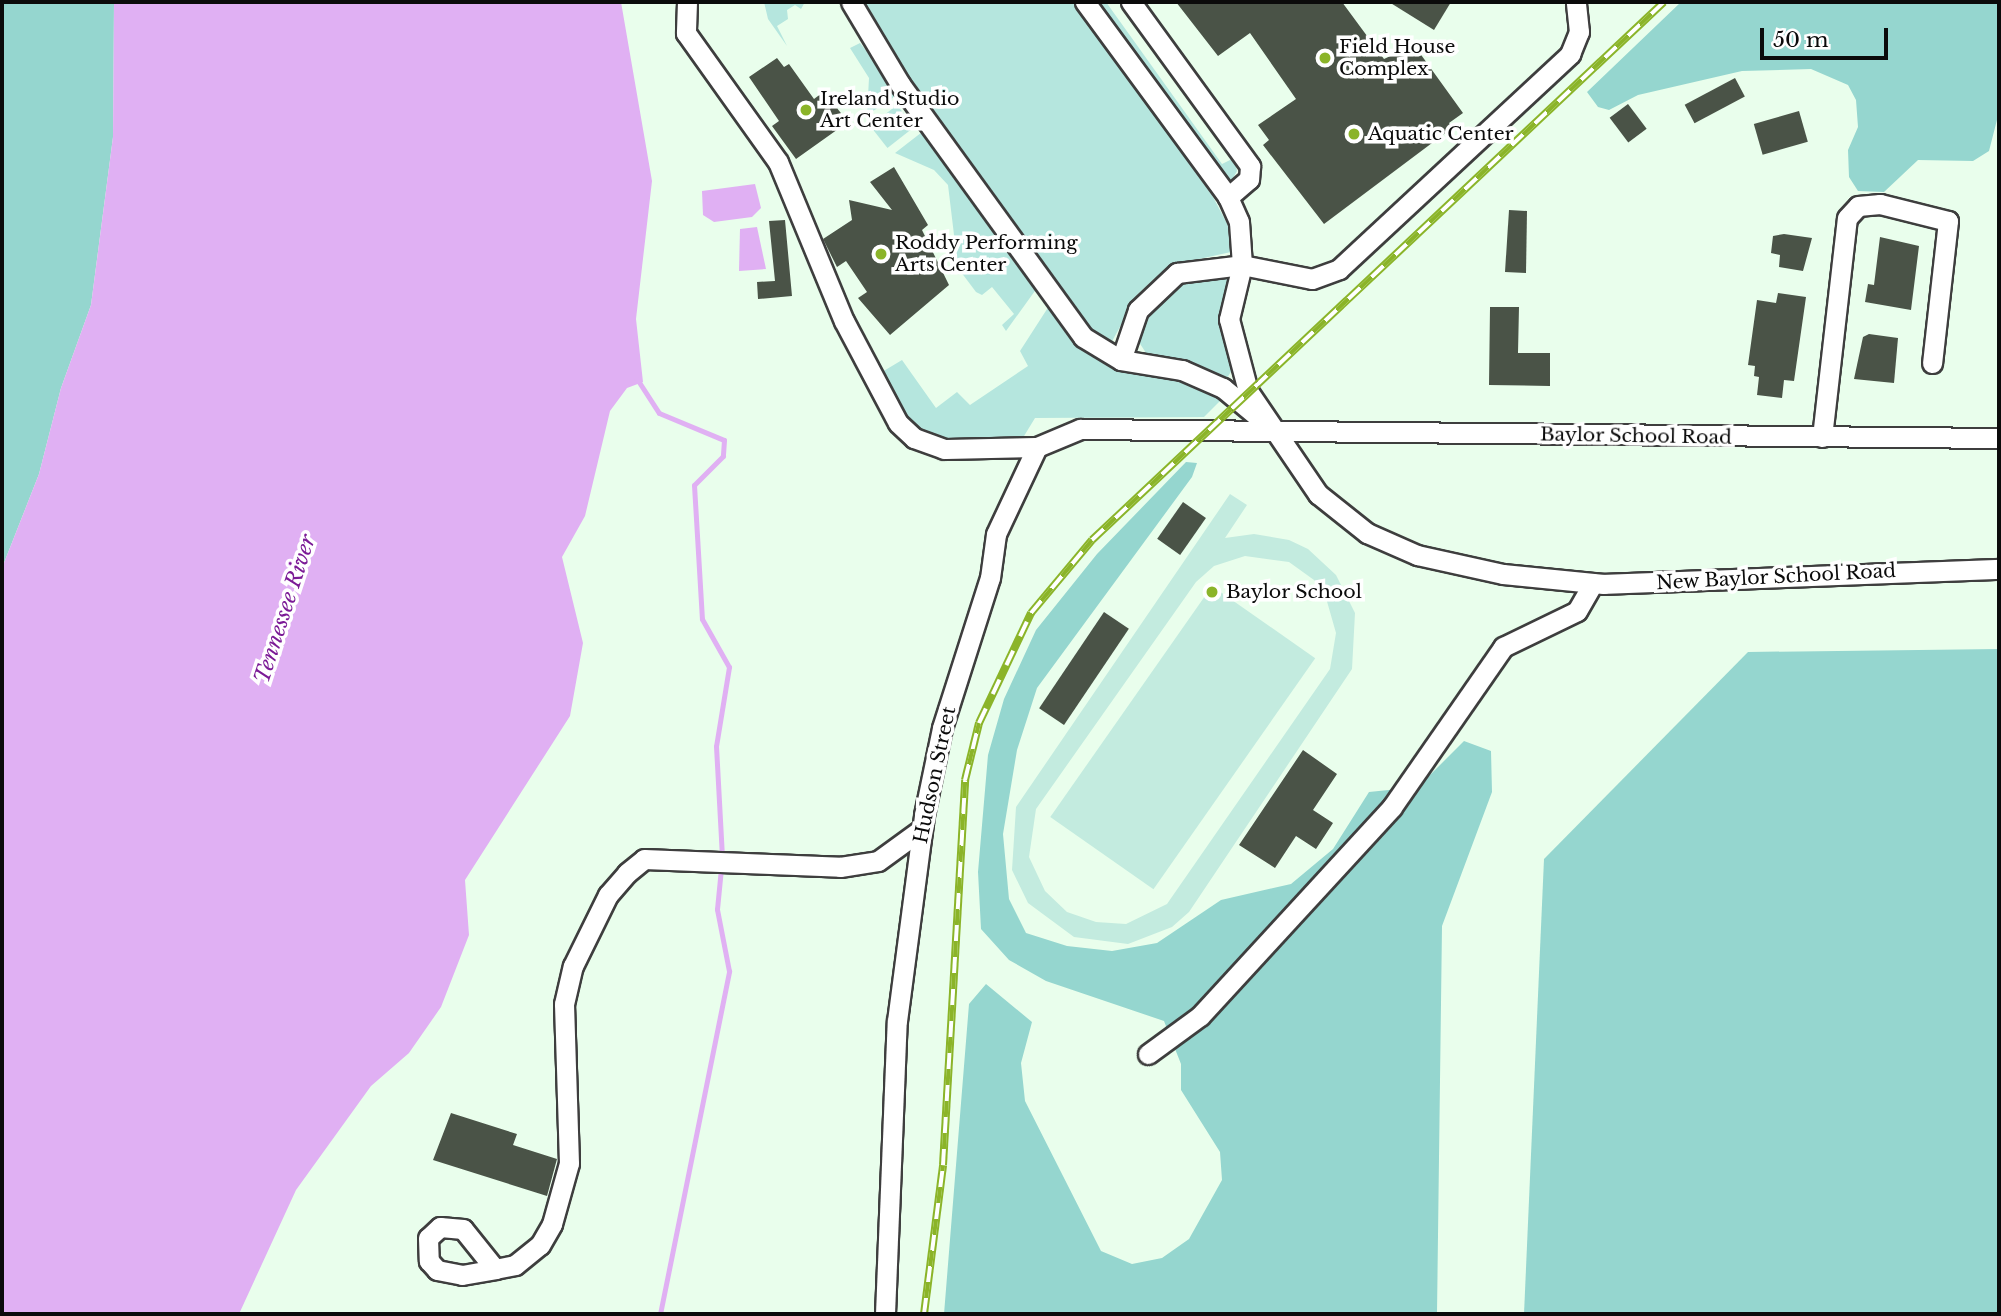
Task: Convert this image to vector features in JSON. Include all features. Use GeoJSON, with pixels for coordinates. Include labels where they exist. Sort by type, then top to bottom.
{"type":"FeatureCollection","features":[{"type":"Feature","properties":{"kind":"street"},"geometry":{"type":"LineString","coordinates":[[687,2],[686,33],[778,162],[844,321],[898,423],[914,438],[944,449],[1037,447],[1080,429],[1273,429]]}},
{"type":"Feature","properties":{"kind":"street"},"geometry":{"type":"LineString","coordinates":[[851,2],[900,84],[1083,337],[1121,360],[1182,370],[1223,388],[1273,429]]}},
{"type":"Feature","properties":{"kind":"street"},"geometry":{"type":"LineString","coordinates":[[1085,2],[1228,197],[1239,222],[1242,265],[1229,319],[1248,391],[1273,429]]}},
{"type":"Feature","properties":{"kind":"street"},"geometry":{"type":"LineString","coordinates":[[1130,2],[1250,166],[1249,179],[1228,197]]}},
{"type":"Feature","properties":{"kind":"street"},"geometry":{"type":"LineString","coordinates":[[1121,360],[1138,310],[1167,281],[1195,267],[1242,265],[1298,279],[1325,277],[1339,269],[1570,54],[1579,32],[1576,2]]}},
{"type":"Feature","properties":{"kind":"street"},"geometry":{"type":"LineString","coordinates":[[1822,437],[1847,218],[1858,206],[1880,204],[1948,221],[1932,363]]}},
{"type":"Feature","properties":{"kind":"street","name":"Baylor School Road"},"geometry":{"type":"LineString","coordinates":[[1273,429],[1999,438]]}},
{"type":"Feature","properties":{"kind":"street","name":"New Baylor School Road"},"geometry":{"type":"LineString","coordinates":[[1273,429],[1318,494],[1367,533],[1417,555],[1503,574],[1593,583],[1742,583],[1864,572],[1999,569]]}},
{"type":"Feature","properties":{"kind":"street","name":"Hudson Street"},"geometry":{"type":"LineString","coordinates":[[885,1314],[896,1034],[922,829],[942,728],[990,578],[996,534],[1037,447]]}},
{"type":"Feature","properties":{"kind":"street"},"geometry":{"type":"LineString","coordinates":[[1148,1054],[1200,1016],[1392,807],[1503,647],[1577,611],[1593,583]]}},
{"type":"Feature","properties":{"kind":"street"},"geometry":{"type":"LineString","coordinates":[[495,1269],[515,1265],[540,1245],[558,1210],[569,1163],[570,1125],[562,1070],[564,1004],[579,954],[608,895],[644,859],[732,860],[840,867],[878,862],[922,829]]}},
{"type":"Feature","properties":{"kind":"shaded area"},"geometry":{"type":"Polygon","coordinates":[[[2,2],[114,2],[113,137],[91,305],[61,388],[39,474],[2,568],[2,2]]]}},
{"type":"Feature","properties":{"kind":"shaded area"},"geometry":{"type":"Polygon","coordinates":[[[764,2],[805,2],[801,9],[795,5],[787,10],[788,19],[777,26],[787,46],[768,19],[764,2]]]}},
{"type":"Feature","properties":{"kind":"shaded area"},"geometry":{"type":"Polygon","coordinates":[[[861,2],[1074,2],[1213,197],[1232,233],[1231,252],[1181,263],[1154,279],[1138,294],[1110,345],[1095,335],[868,21],[861,2]]]}},
{"type":"Feature","properties":{"kind":"shaded area"},"geometry":{"type":"Polygon","coordinates":[[[1094,2],[1106,2],[1222,164],[1234,158],[1237,171],[1231,182],[1094,2]]]}},
{"type":"Feature","properties":{"kind":"shaded area"},"geometry":{"type":"Polygon","coordinates":[[[1681,2],[1999,2],[1999,112],[1989,151],[1973,161],[1918,160],[1884,192],[1858,191],[1849,177],[1848,150],[1858,127],[1856,100],[1848,85],[1811,69],[1742,71],[1638,95],[1609,110],[1598,107],[1587,92],[1681,2]]]}},
{"type":"Feature","properties":{"kind":"shaded area"},"geometry":{"type":"Polygon","coordinates":[[[860,43],[900,93],[867,115],[869,78],[850,48],[860,43]]]}},
{"type":"Feature","properties":{"kind":"shaded area"},"geometry":{"type":"Polygon","coordinates":[[[897,105],[914,127],[887,148],[870,126],[897,105]]]}},
{"type":"Feature","properties":{"kind":"shaded area"},"geometry":{"type":"Polygon","coordinates":[[[926,129],[1037,288],[1006,331],[1002,325],[1014,314],[992,287],[982,295],[976,292],[958,268],[948,185],[934,170],[895,153],[926,129]]]}},
{"type":"Feature","properties":{"kind":"shaded area"},"geometry":{"type":"Polygon","coordinates":[[[1231,276],[1224,341],[1232,370],[1227,378],[1146,353],[1137,339],[1143,315],[1170,287],[1188,279],[1231,276]]]}},
{"type":"Feature","properties":{"kind":"shaded area"},"geometry":{"type":"Polygon","coordinates":[[[1049,306],[1066,326],[1224,397],[1204,417],[1035,418],[1021,441],[989,444],[926,438],[895,406],[882,372],[902,360],[936,408],[957,392],[970,405],[1028,366],[1020,351],[1049,306]]]}},
{"type":"Feature","properties":{"kind":"shaded area"},"geometry":{"type":"Polygon","coordinates":[[[1186,462],[1197,463],[1192,477],[1037,688],[1017,750],[1003,834],[1009,899],[1026,933],[1067,946],[1112,951],[1157,943],[1221,900],[1291,884],[1333,849],[1369,792],[1418,787],[1464,741],[1491,751],[1492,792],[1442,926],[1437,1314],[944,1314],[969,1004],[986,984],[1032,1022],[1021,1063],[1025,1101],[1101,1251],[1132,1264],[1162,1258],[1189,1239],[1222,1180],[1220,1152],[1181,1090],[1181,1064],[1164,1021],[1046,981],[1009,960],[981,929],[978,872],[988,755],[1004,699],[1036,630],[1097,554],[1186,462]]]}},
{"type":"Feature","properties":{"kind":"shaded area"},"geometry":{"type":"Polygon","coordinates":[[[1230,494],[1247,505],[1225,538],[1254,534],[1289,540],[1308,549],[1336,575],[1355,613],[1352,669],[1189,912],[1172,927],[1128,944],[1074,937],[1028,903],[1012,870],[1016,807],[1230,494]],[[1245,556],[1214,566],[1196,582],[1036,809],[1029,857],[1045,891],[1067,912],[1096,922],[1126,924],[1167,904],[1330,669],[1336,633],[1326,598],[1314,580],[1289,562],[1245,556]]]}},
{"type":"Feature","properties":{"kind":"shaded area"},"geometry":{"type":"Polygon","coordinates":[[[1212,586],[1315,658],[1153,889],[1050,817],[1212,586]]]}},
{"type":"Feature","properties":{"kind":"shaded area"},"geometry":{"type":"Polygon","coordinates":[[[1999,649],[1999,1314],[1524,1314],[1544,859],[1748,652],[1999,649]]]}},
{"type":"Feature","properties":{"kind":"water","name":"Tennessee River"},"geometry":{"type":"Polygon","coordinates":[[[114,2],[621,2],[652,181],[636,319],[643,382],[627,388],[610,411],[585,516],[562,557],[583,643],[570,716],[465,880],[469,935],[441,1007],[409,1053],[371,1086],[296,1190],[239,1314],[2,1314],[2,568],[39,474],[61,388],[91,305],[113,137],[114,2]]]}},
{"type":"Feature","properties":{"kind":"water"},"geometry":{"type":"Polygon","coordinates":[[[755,184],[761,208],[752,217],[714,222],[703,215],[702,191],[755,184]]]}},
{"type":"Feature","properties":{"kind":"water"},"geometry":{"type":"Polygon","coordinates":[[[757,227],[766,269],[739,271],[740,229],[757,227]]]}},
{"type":"Feature","properties":{"kind":"building","name":"Aquatic Center"},"geometry":{"type":"Polygon","coordinates":[[[1176,2],[1342,2],[1384,59],[1414,45],[1463,113],[1449,123],[1452,128],[1324,224],[1263,145],[1269,140],[1258,125],[1296,99],[1250,33],[1218,56],[1176,2]]]}},
{"type":"Feature","properties":{"kind":"building"},"geometry":{"type":"Polygon","coordinates":[[[1389,2],[1451,2],[1434,30],[1389,2]]]}},
{"type":"Feature","properties":{"kind":"building","name":"Ireland Studio Art Center"},"geometry":{"type":"Polygon","coordinates":[[[777,58],[784,67],[789,64],[814,99],[822,93],[848,122],[796,159],[772,126],[779,121],[749,77],[777,58]]]}},
{"type":"Feature","properties":{"kind":"building"},"geometry":{"type":"Polygon","coordinates":[[[1735,78],[1745,97],[1695,123],[1685,105],[1735,78]]]}},
{"type":"Feature","properties":{"kind":"building"},"geometry":{"type":"Polygon","coordinates":[[[1628,104],[1647,129],[1628,143],[1610,118],[1628,104]]]}},
{"type":"Feature","properties":{"kind":"building"},"geometry":{"type":"Polygon","coordinates":[[[1799,111],[1808,142],[1763,155],[1754,124],[1799,111]]]}},
{"type":"Feature","properties":{"kind":"building","name":"Roddy Performing Arts Center"},"geometry":{"type":"Polygon","coordinates":[[[894,167],[928,225],[922,230],[949,285],[890,335],[858,298],[867,292],[846,261],[837,267],[823,239],[852,220],[849,200],[892,210],[870,182],[894,167]]]}},
{"type":"Feature","properties":{"kind":"building"},"geometry":{"type":"Polygon","coordinates":[[[1509,210],[1527,211],[1526,273],[1505,272],[1509,210]]]}},
{"type":"Feature","properties":{"kind":"building"},"geometry":{"type":"Polygon","coordinates":[[[785,220],[792,296],[758,299],[757,282],[775,281],[769,221],[785,220]]]}},
{"type":"Feature","properties":{"kind":"building"},"geometry":{"type":"Polygon","coordinates":[[[1784,234],[1812,238],[1803,271],[1779,267],[1780,255],[1771,253],[1773,236],[1784,234]]]}},
{"type":"Feature","properties":{"kind":"building"},"geometry":{"type":"Polygon","coordinates":[[[1880,237],[1919,246],[1911,310],[1865,302],[1868,284],[1874,285],[1880,237]]]}},
{"type":"Feature","properties":{"kind":"building"},"geometry":{"type":"Polygon","coordinates":[[[1778,293],[1806,297],[1794,381],[1784,380],[1782,398],[1757,395],[1759,377],[1754,376],[1755,366],[1748,365],[1757,300],[1776,303],[1778,293]]]}},
{"type":"Feature","properties":{"kind":"building"},"geometry":{"type":"Polygon","coordinates":[[[1490,307],[1519,307],[1518,353],[1550,353],[1550,386],[1489,385],[1490,307]]]}},
{"type":"Feature","properties":{"kind":"building"},"geometry":{"type":"Polygon","coordinates":[[[1869,334],[1898,338],[1894,383],[1854,379],[1863,337],[1869,334]]]}},
{"type":"Feature","properties":{"kind":"building"},"geometry":{"type":"Polygon","coordinates":[[[1183,502],[1206,518],[1180,555],[1157,539],[1183,502]]]}},
{"type":"Feature","properties":{"kind":"building"},"geometry":{"type":"Polygon","coordinates":[[[1104,612],[1129,629],[1064,725],[1039,708],[1104,612]]]}},
{"type":"Feature","properties":{"kind":"building"},"geometry":{"type":"Polygon","coordinates":[[[1303,750],[1337,774],[1313,810],[1333,823],[1316,849],[1296,836],[1275,868],[1239,845],[1303,750]]]}},
{"type":"Feature","properties":{"kind":"building"},"geometry":{"type":"Polygon","coordinates":[[[451,1113],[517,1134],[513,1145],[557,1159],[547,1196],[433,1160],[451,1113]]]}},
{"type":"Feature","properties":{"kind":"waterway"},"geometry":{"type":"LineString","coordinates":[[637,379],[659,413],[724,440],[723,456],[694,485],[702,619],[729,667],[716,746],[722,858]]}},
{"type":"Feature","properties":{"kind":"waterway"},"geometry":{"type":"LineString","coordinates":[[660,1314],[729,971],[717,909],[721,868]]}},
{"type":"Feature","properties":{"kind":"railway"},"geometry":{"type":"LineString","coordinates":[[924,1314],[943,1165],[965,780],[979,723],[1031,613],[1092,540],[1664,2]]}},
{"type":"Feature","properties":{"kind":"place","name":"Field House Complex"},"geometry":{"type":"Point","coordinates":[1325,58]}},
{"type":"Feature","properties":{"kind":"place","name":"Ireland Studio Art Center"},"geometry":{"type":"Point","coordinates":[806,110]}},
{"type":"Feature","properties":{"kind":"place","name":"Aquatic Center"},"geometry":{"type":"Point","coordinates":[1354,134]}},
{"type":"Feature","properties":{"kind":"place","name":"Roddy Performing Arts Center"},"geometry":{"type":"Point","coordinates":[881,254]}},
{"type":"Feature","properties":{"kind":"place","name":"Baylor School"},"geometry":{"type":"Point","coordinates":[1212,592]}}]}
